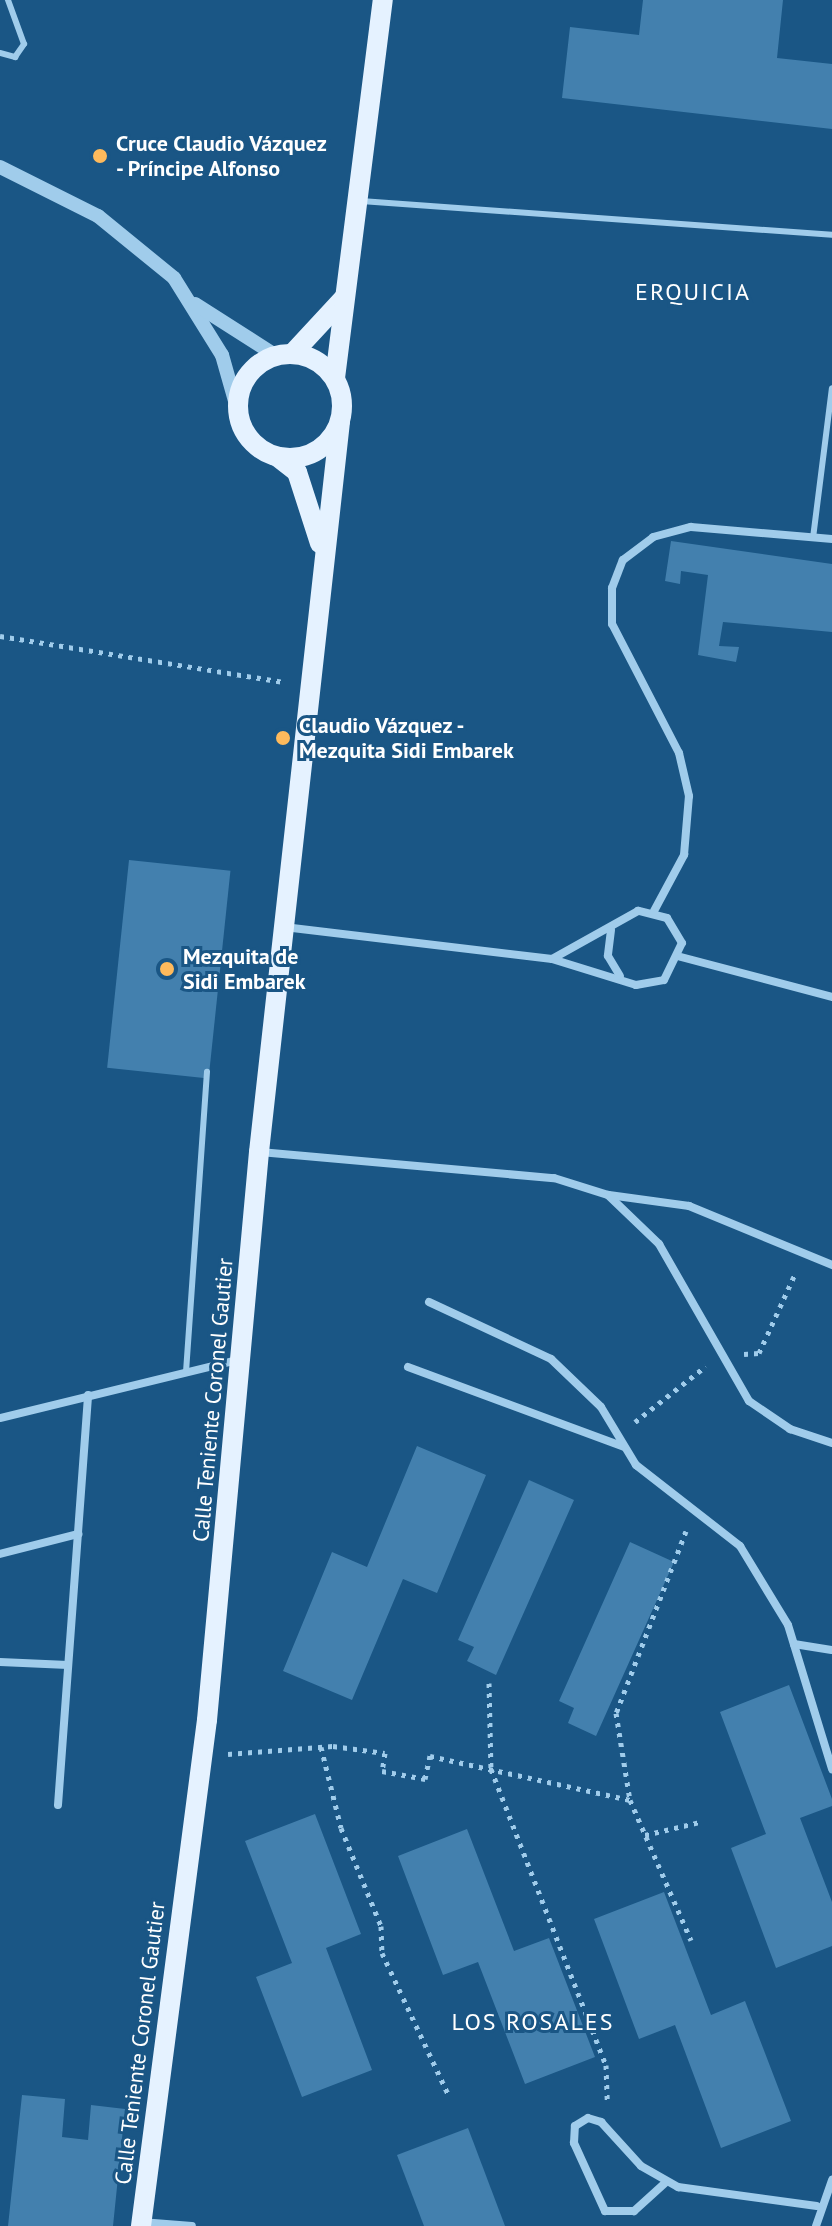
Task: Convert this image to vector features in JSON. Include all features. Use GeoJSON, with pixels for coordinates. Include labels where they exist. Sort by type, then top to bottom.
{"type":"FeatureCollection","features":[{"type":"Feature","properties":{"kind":"main road"},"geometry":{"type":"LineString","coordinates":[[351,289],[284,354],[246,378],[239,415],[253,441],[278,457],[316,451],[340,422],[335,378],[351,289],[383,0]]}},
{"type":"Feature","properties":{"kind":"main road"},"geometry":{"type":"LineString","coordinates":[[284,354],[318,360],[335,378]]}},
{"type":"Feature","properties":{"kind":"main road","name":"Calle Teniente Coronel Gautier"},"geometry":{"type":"LineString","coordinates":[[141,2224],[207,1720],[243,1359],[259,1152],[340,422]]}},
{"type":"Feature","properties":{"kind":"main road","name":"Calle Teniente Coronel Gautier"},"geometry":{"type":"LineString","coordinates":[[278,457],[297,472],[310,499],[325,578]]}},
{"type":"Feature","properties":{"kind":"street"},"geometry":{"type":"LineString","coordinates":[[0,167],[125,234],[195,303],[284,354]]}},
{"type":"Feature","properties":{"kind":"street"},"geometry":{"type":"LineString","coordinates":[[195,303],[222,355],[239,415]]}},
{"type":"Feature","properties":{"kind":"street"},"geometry":{"type":"LineString","coordinates":[[654,911],[684,855],[689,796],[679,753],[612,624],[617,573],[637,547],[671,529],[832,539]]}},
{"type":"Feature","properties":{"kind":"street"},"geometry":{"type":"LineString","coordinates":[[552,959],[612,928],[630,914],[654,911],[677,928],[681,957]]}},
{"type":"Feature","properties":{"kind":"street"},"geometry":{"type":"LineString","coordinates":[[284,927],[552,959],[651,985],[681,957]]}},
{"type":"Feature","properties":{"kind":"street"},"geometry":{"type":"LineString","coordinates":[[612,928],[608,956],[623,979]]}},
{"type":"Feature","properties":{"kind":"street"},"geometry":{"type":"LineString","coordinates":[[681,957],[832,997]]}},
{"type":"Feature","properties":{"kind":"street"},"geometry":{"type":"LineString","coordinates":[[259,1152],[554,1178],[608,1195],[689,1206],[832,1265]]}},
{"type":"Feature","properties":{"kind":"street"},"geometry":{"type":"LineString","coordinates":[[608,1195],[659,1244],[749,1401],[790,1429],[832,1443]]}},
{"type":"Feature","properties":{"kind":"street"},"geometry":{"type":"LineString","coordinates":[[429,1302],[551,1359],[601,1407],[624,1447],[652,1480],[695,1507],[759,1571],[794,1644],[832,1769]]}},
{"type":"Feature","properties":{"kind":"street"},"geometry":{"type":"LineString","coordinates":[[0,1418],[243,1359]]}},
{"type":"Feature","properties":{"kind":"street"},"geometry":{"type":"LineString","coordinates":[[408,1367],[624,1447]]}},
{"type":"Feature","properties":{"kind":"street"},"geometry":{"type":"LineString","coordinates":[[58,1805],[88,1395]]}},
{"type":"Feature","properties":{"kind":"street"},"geometry":{"type":"LineString","coordinates":[[0,1554],[78,1534]]}},
{"type":"Feature","properties":{"kind":"street"},"geometry":{"type":"LineString","coordinates":[[794,1644],[832,1650]]}},
{"type":"Feature","properties":{"kind":"street"},"geometry":{"type":"LineString","coordinates":[[0,1662],[68,1665]]}},
{"type":"Feature","properties":{"kind":"street"},"geometry":{"type":"LineString","coordinates":[[665,2183],[624,2215],[605,2211],[572,2134],[582,2120],[601,2122],[665,2183],[817,2206]]}},
{"type":"Feature","properties":{"kind":"street"},"geometry":{"type":"LineString","coordinates":[[816,2226],[817,2206],[832,2180]]}},
{"type":"Feature","properties":{"kind":"street"},"geometry":{"type":"LineString","coordinates":[[141,2224],[192,2226]]}},
{"type":"Feature","properties":{"kind":"lane"},"geometry":{"type":"LineString","coordinates":[[0,53],[15,57],[24,44],[8,0]]}},
{"type":"Feature","properties":{"kind":"lane"},"geometry":{"type":"LineString","coordinates":[[361,201],[832,235]]}},
{"type":"Feature","properties":{"kind":"lane"},"geometry":{"type":"LineString","coordinates":[[813,538],[832,388]]}},
{"type":"Feature","properties":{"kind":"lane"},"geometry":{"type":"LineString","coordinates":[[186,1372],[207,1072]]}},
{"type":"Feature","properties":{"kind":"path"},"geometry":{"type":"LineString","coordinates":[[0,636],[313,686]]}},
{"type":"Feature","properties":{"kind":"path"},"geometry":{"type":"LineString","coordinates":[[691,1940],[630,1800],[616,1713],[695,1507]]}},
{"type":"Feature","properties":{"kind":"path"},"geometry":{"type":"LineString","coordinates":[[489,1683],[491,1769],[606,2065],[601,2122]]}},
{"type":"Feature","properties":{"kind":"path"},"geometry":{"type":"LineString","coordinates":[[207,1720],[223,1720],[222,1754],[321,1747],[385,1753],[382,1771],[425,1779],[430,1756],[630,1800]]}},
{"type":"Feature","properties":{"kind":"path"},"geometry":{"type":"LineString","coordinates":[[321,1747],[341,1828],[381,1926],[382,1953],[449,2096]]}},
{"type":"Feature","properties":{"kind":"path"},"geometry":{"type":"LineString","coordinates":[[645,1835],[700,1822]]}},
{"type":"Feature","properties":{"kind":"building"},"geometry":{"type":"Polygon","coordinates":[[[643,0],[783,0],[777,58],[832,64],[832,129],[562,98],[570,27],[639,35],[643,0]]]}},
{"type":"Feature","properties":{"kind":"building"},"geometry":{"type":"Polygon","coordinates":[[[671,541],[832,564],[832,632],[723,622],[719,646],[739,647],[736,662],[698,655],[708,575],[681,571],[680,584],[665,581],[671,541]]]}},
{"type":"Feature","properties":{"kind":"building","name":"Mezquita de Sidi Embarek"},"geometry":{"type":"Polygon","coordinates":[[[129,860],[230,871],[209,1079],[107,1068],[129,860]]]}},
{"type":"Feature","properties":{"kind":"building"},"geometry":{"type":"Polygon","coordinates":[[[417,1446],[486,1475],[437,1593],[403,1579],[352,1700],[283,1671],[332,1552],[367,1567],[417,1446]]]}},
{"type":"Feature","properties":{"kind":"building"},"geometry":{"type":"Polygon","coordinates":[[[529,1480],[574,1500],[496,1675],[467,1661],[474,1647],[458,1640],[529,1480]]]}},
{"type":"Feature","properties":{"kind":"building"},"geometry":{"type":"Polygon","coordinates":[[[630,1542],[674,1562],[596,1736],[568,1723],[574,1708],[559,1701],[630,1542]]]}},
{"type":"Feature","properties":{"kind":"building"},"geometry":{"type":"Polygon","coordinates":[[[789,1685],[832,1799],[832,1806],[800,1818],[832,1902],[832,1946],[776,1968],[731,1848],[766,1834],[720,1712],[789,1685]]]}},
{"type":"Feature","properties":{"kind":"building"},"geometry":{"type":"Polygon","coordinates":[[[315,1814],[361,1934],[326,1948],[372,2070],[302,2097],[256,1977],[292,1963],[245,1841],[315,1814]]]}},
{"type":"Feature","properties":{"kind":"building"},"geometry":{"type":"Polygon","coordinates":[[[467,1829],[514,1951],[549,1938],[595,2057],[525,2084],[478,1962],[443,1975],[398,1856],[467,1829]]]}},
{"type":"Feature","properties":{"kind":"building"},"geometry":{"type":"Polygon","coordinates":[[[664,1892],[711,2015],[745,2001],[791,2121],[721,2148],[675,2025],[639,2039],[594,1919],[664,1892]]]}},
{"type":"Feature","properties":{"kind":"building"},"geometry":{"type":"Polygon","coordinates":[[[22,2095],[65,2099],[62,2137],[88,2140],[91,2105],[125,2109],[113,2226],[8,2226],[22,2095]]]}},
{"type":"Feature","properties":{"kind":"building"},"geometry":{"type":"Polygon","coordinates":[[[468,2128],[505,2226],[424,2226],[397,2155],[468,2128]]]}},
{"type":"Feature","properties":{"kind":"place","name":"Cruce Claudio Vázquez - Príncipe Alfonso"},"geometry":{"type":"Point","coordinates":[100,156]}},
{"type":"Feature","properties":{"kind":"place","name":"Claudio Vázquez - Mezquita Sidi Embarek"},"geometry":{"type":"Point","coordinates":[283,738]}},
{"type":"Feature","properties":{"kind":"place","name":"Mezquita de Sidi Embarek"},"geometry":{"type":"Point","coordinates":[167,969]}},
{"type":"Feature","properties":{"kind":"district","name":"ERQUICIA"},"geometry":{"type":"Point","coordinates":[693,292]}},
{"type":"Feature","properties":{"kind":"district","name":"LOS ROSALES"},"geometry":{"type":"Point","coordinates":[533,2022]}}]}
